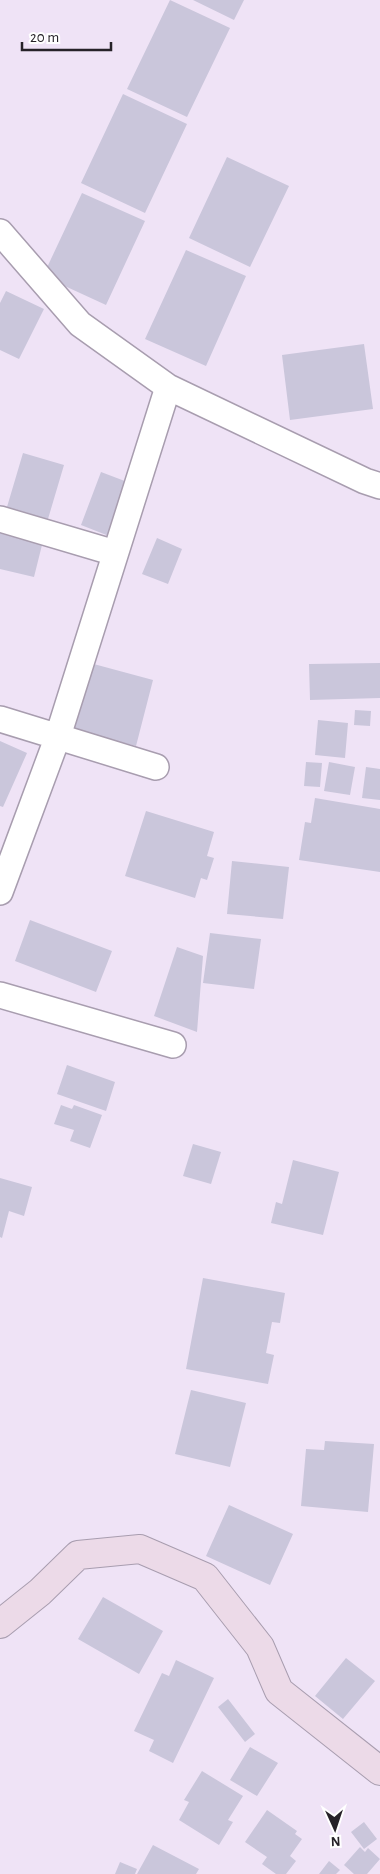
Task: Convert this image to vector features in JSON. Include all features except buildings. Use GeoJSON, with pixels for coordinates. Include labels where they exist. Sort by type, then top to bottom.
{"type":"FeatureCollection","features":[{"type":"Feature","properties":{"kind":"street"},"geometry":{"type":"LineString","coordinates":[[0,232],[80,324],[168,387],[365,481],[380,486]]}},
{"type":"Feature","properties":{"kind":"street"},"geometry":{"type":"LineString","coordinates":[[0,892],[58,736],[168,387]]}},
{"type":"Feature","properties":{"kind":"street"},"geometry":{"type":"LineString","coordinates":[[0,519],[115,553]]}},
{"type":"Feature","properties":{"kind":"street"},"geometry":{"type":"LineString","coordinates":[[0,719],[156,767]]}},
{"type":"Feature","properties":{"kind":"street"},"geometry":{"type":"LineString","coordinates":[[0,995],[172,1045]]}},
{"type":"Feature","properties":{"kind":"street"},"geometry":{"type":"LineString","coordinates":[[0,1624],[40,1592],[78,1555],[140,1549],[205,1577],[260,1647],[279,1691],[380,1771]]}}]}
